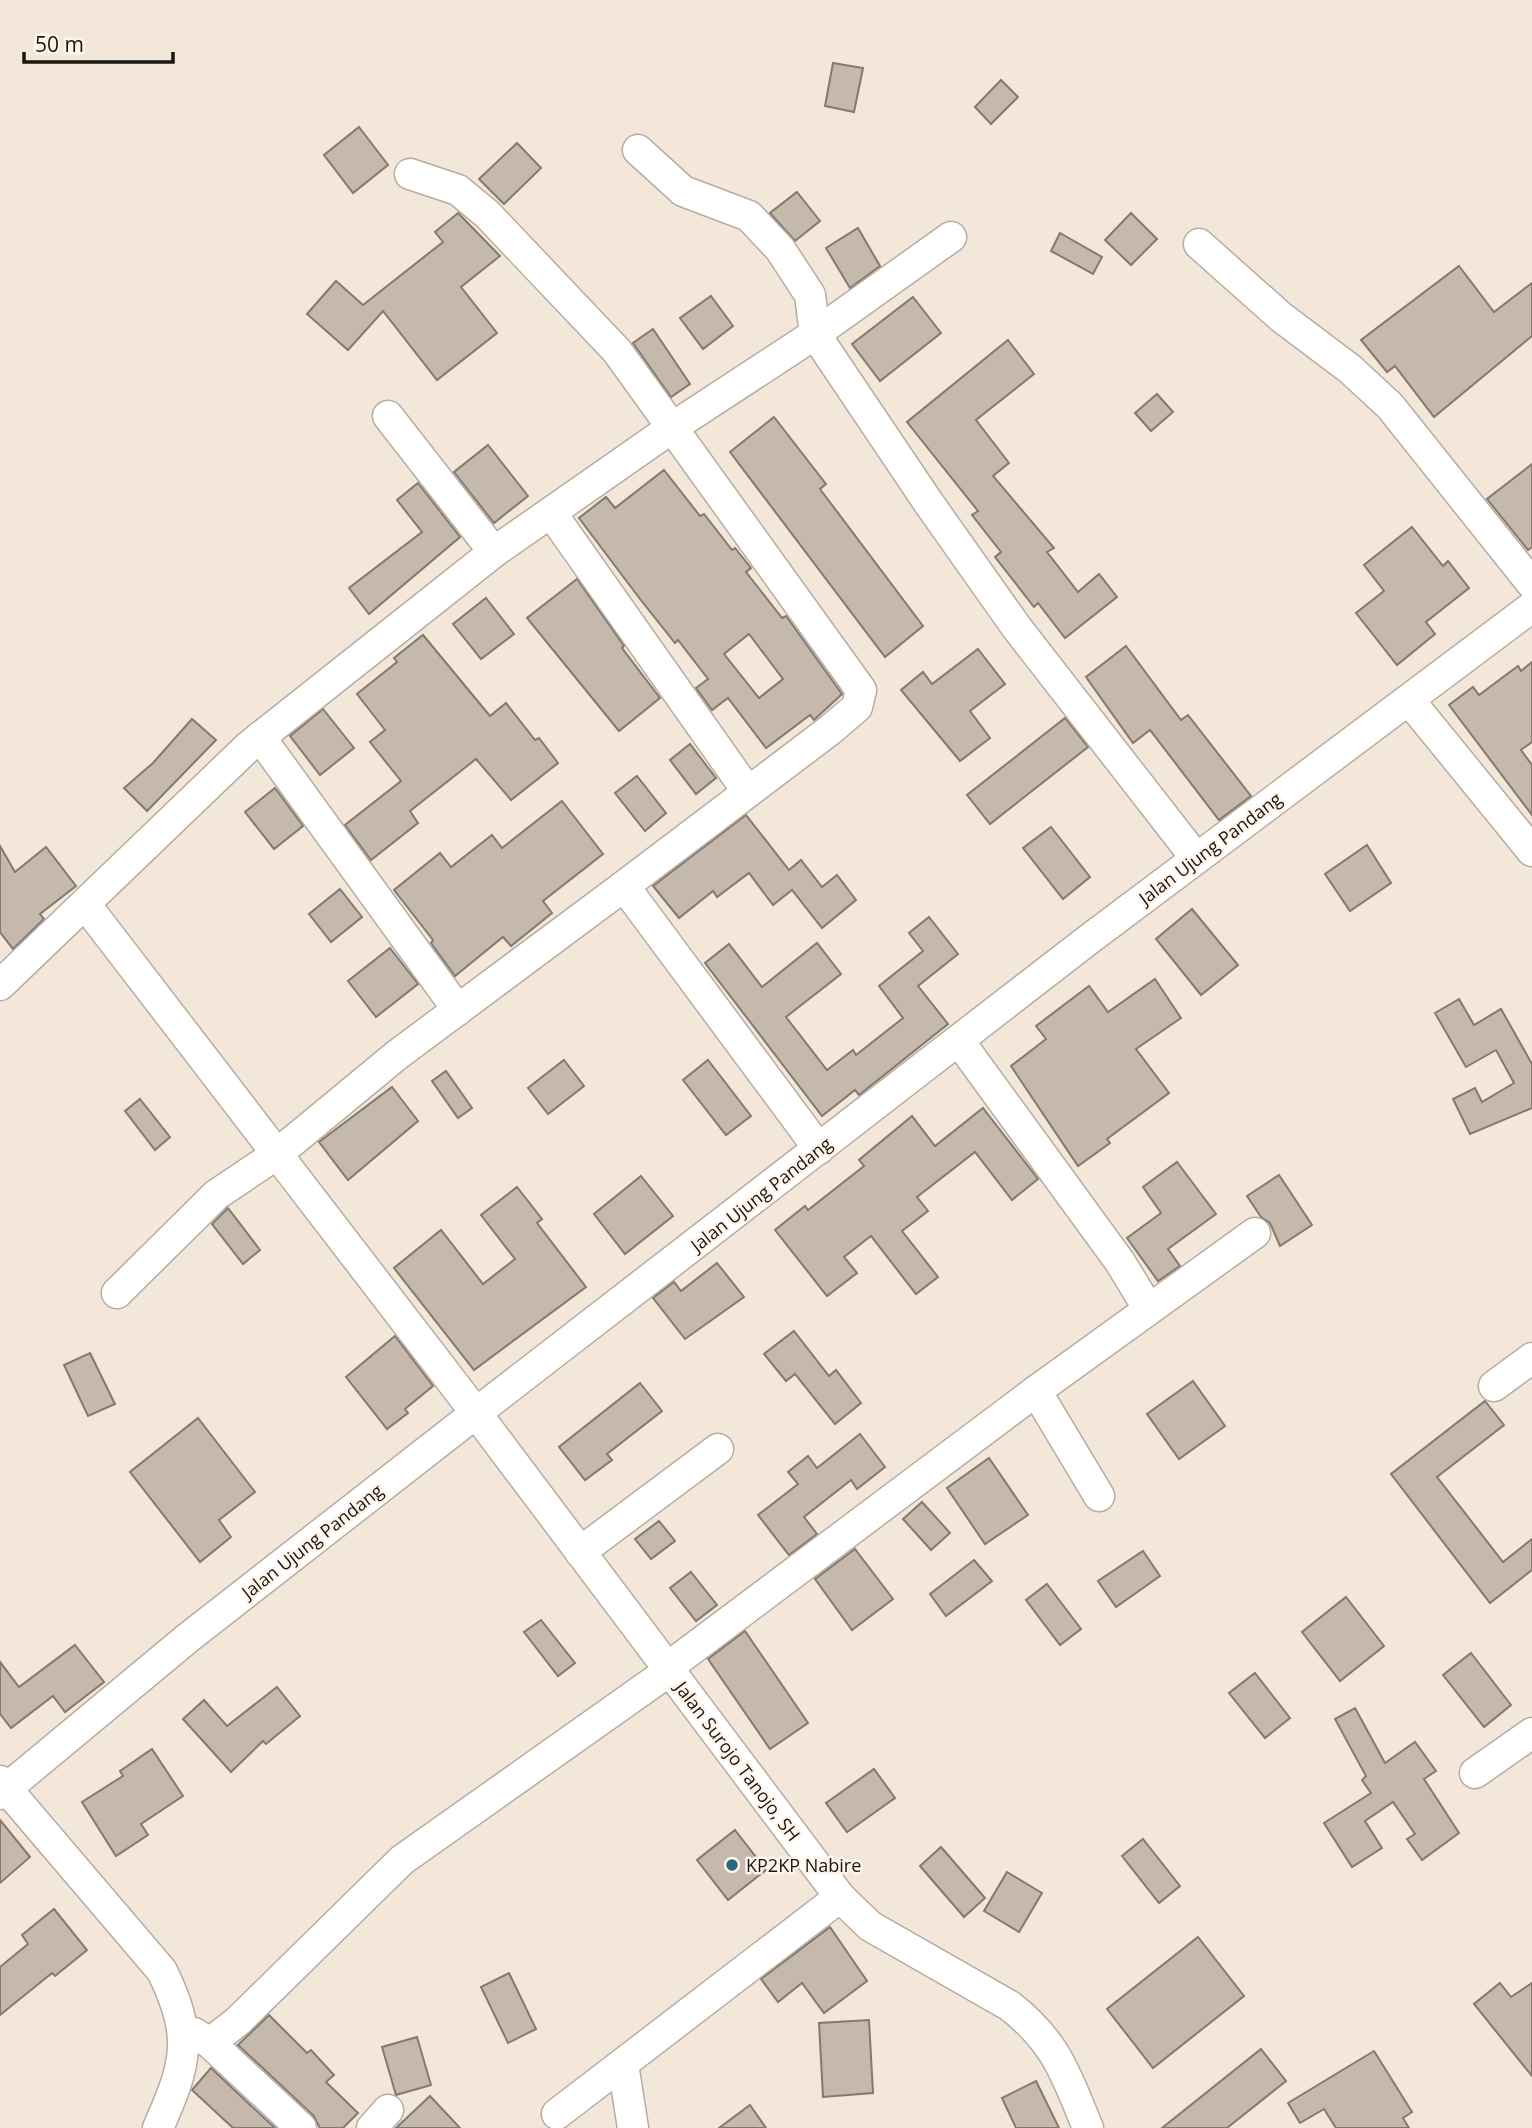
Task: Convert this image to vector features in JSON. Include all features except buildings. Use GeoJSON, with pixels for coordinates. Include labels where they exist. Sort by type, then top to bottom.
{"type":"FeatureCollection","features":[{"type":"Feature","properties":{"kind":"street"},"geometry":{"type":"LineString","coordinates":[[638,150],[692,197],[748,216],[780,249],[810,295],[815,334],[1017,628],[1196,858]]}},
{"type":"Feature","properties":{"kind":"street"},"geometry":{"type":"LineString","coordinates":[[117,1293],[216,1195],[277,1154],[458,1010],[857,707],[861,691],[610,343],[487,214],[458,190],[410,173]]}},
{"type":"Feature","properties":{"kind":"street"},"geometry":{"type":"LineString","coordinates":[[0,985],[260,737],[494,552],[673,427],[815,334],[951,237]]}},
{"type":"Feature","properties":{"kind":"street"},"geometry":{"type":"LineString","coordinates":[[1199,244],[1281,317],[1350,369],[1390,405],[1532,584]]}},
{"type":"Feature","properties":{"kind":"street"},"geometry":{"type":"LineString","coordinates":[[388,416],[494,552]]}},
{"type":"Feature","properties":{"kind":"street"},"geometry":{"type":"LineString","coordinates":[[552,514],[748,792]]}},
{"type":"Feature","properties":{"kind":"street","name":"Jalan Ujung Pandang"},"geometry":{"type":"LineString","coordinates":[[2,1788],[475,1413],[1196,858],[1532,607]]}},
{"type":"Feature","properties":{"kind":"street"},"geometry":{"type":"LineString","coordinates":[[1409,700],[1532,851]]}},
{"type":"Feature","properties":{"kind":"street"},"geometry":{"type":"LineString","coordinates":[[260,737],[458,1010]]}},
{"type":"Feature","properties":{"kind":"street"},"geometry":{"type":"LineString","coordinates":[[624,886],[819,1149]]}},
{"type":"Feature","properties":{"kind":"street","name":"Jalan Surojo Tanojo, SH"},"geometry":{"type":"LineString","coordinates":[[85,904],[475,1413],[840,1897],[870,1926],[1010,2006],[1044,2036],[1060,2061],[1088,2128]]}},
{"type":"Feature","properties":{"kind":"street"},"geometry":{"type":"LineString","coordinates":[[959,1041],[1120,1262],[1148,1308]]}},
{"type":"Feature","properties":{"kind":"street"},"geometry":{"type":"LineString","coordinates":[[210,2043],[238,2021],[402,1860],[668,1670],[1036,1391],[1255,1233]]}},
{"type":"Feature","properties":{"kind":"street"},"geometry":{"type":"LineString","coordinates":[[1494,1386],[1532,1358]]}},
{"type":"Feature","properties":{"kind":"street"},"geometry":{"type":"LineString","coordinates":[[1036,1391],[1099,1496]]}},
{"type":"Feature","properties":{"kind":"street"},"geometry":{"type":"LineString","coordinates":[[580,1552],[718,1450]]}},
{"type":"Feature","properties":{"kind":"street"},"geometry":{"type":"LineString","coordinates":[[1475,1773],[1532,1733]]}},
{"type":"Feature","properties":{"kind":"street"},"geometry":{"type":"LineString","coordinates":[[2,1788],[162,1971],[179,2007],[184,2039],[177,2084],[158,2128]]}},
{"type":"Feature","properties":{"kind":"street"},"geometry":{"type":"LineString","coordinates":[[557,2114],[840,1897]]}},
{"type":"Feature","properties":{"kind":"street"},"geometry":{"type":"LineString","coordinates":[[182,2025],[210,2043],[301,2128]]}},
{"type":"Feature","properties":{"kind":"street"},"geometry":{"type":"LineString","coordinates":[[623,2064],[633,2128]]}},
{"type":"Feature","properties":{"kind":"place","name":"KP2KP Nabire"},"geometry":{"type":"Point","coordinates":[732,1865]}}]}
